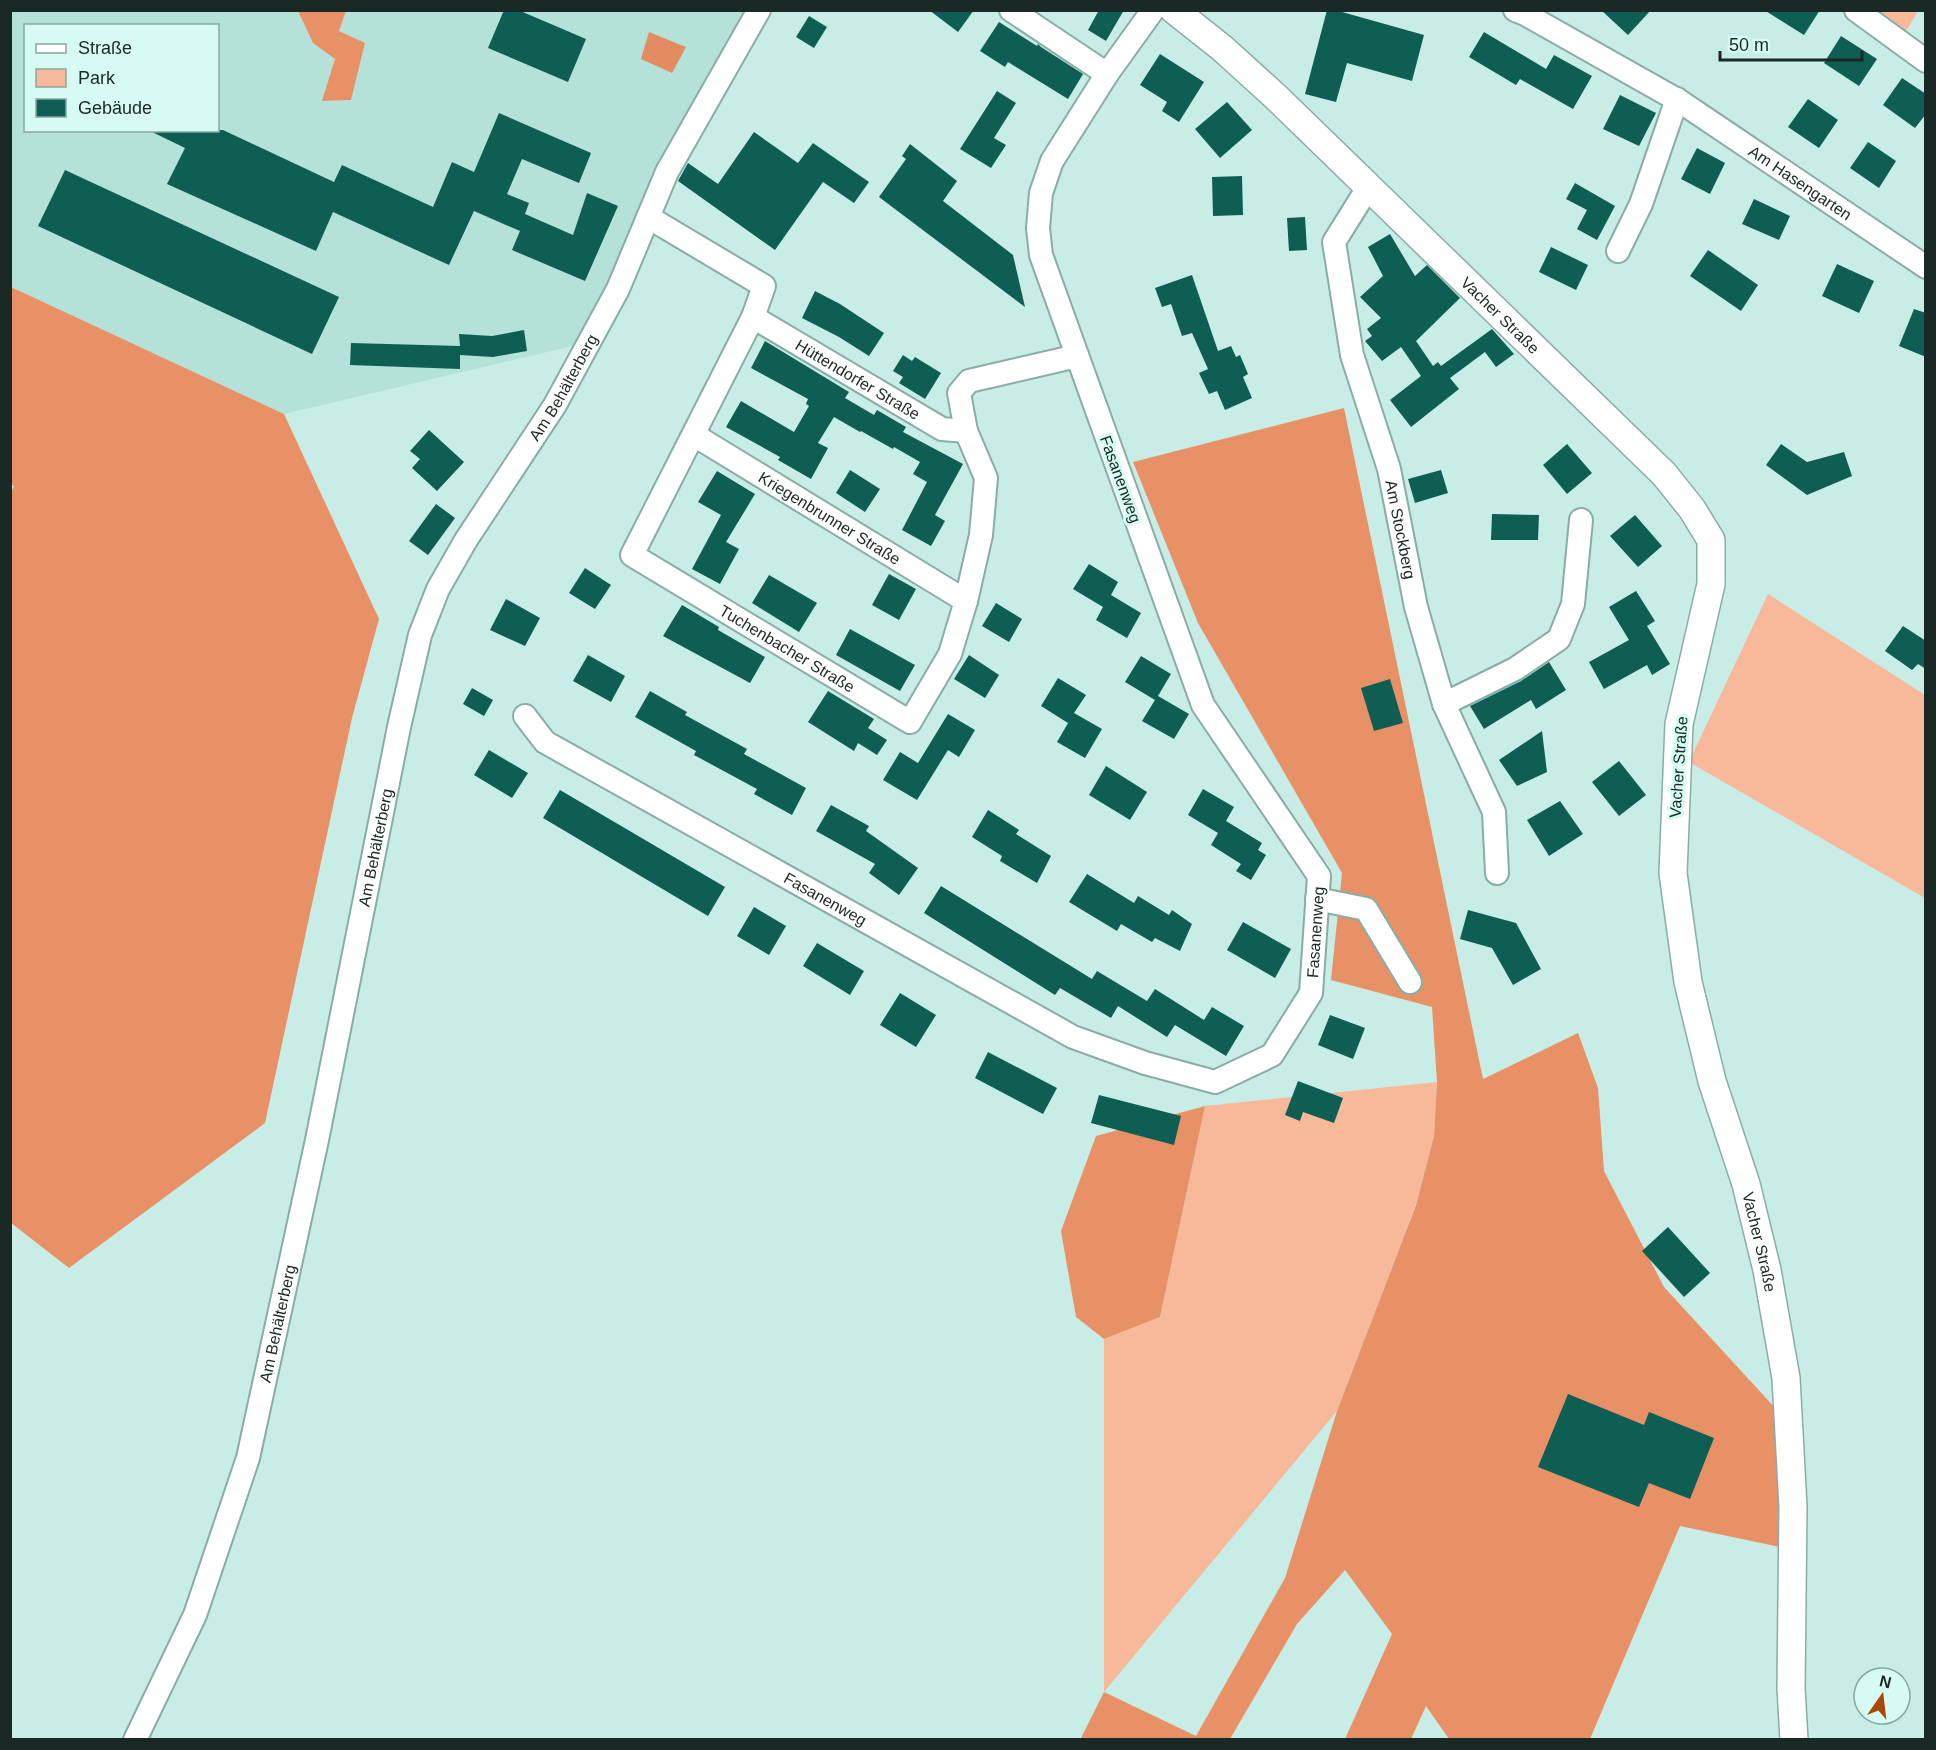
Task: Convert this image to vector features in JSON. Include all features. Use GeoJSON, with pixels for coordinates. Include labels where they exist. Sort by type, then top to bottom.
{"type":"FeatureCollection","features":[{"type":"Feature","properties":{"kind":"main road","name":"Vacher Straße"},"geometry":{"type":"LineString","coordinates":[[1174,10],[1222,48],[1276,97],[1664,474],[1692,509],[1711,540],[1711,584],[1679,724],[1673,873],[1688,982],[1712,1081],[1746,1184],[1767,1270],[1786,1378],[1793,1507],[1791,1689],[1794,1740]]}},
{"type":"Feature","properties":{"kind":"street","name":"Am Behälterberg"},"geometry":{"type":"LineString","coordinates":[[135,1740],[195,1615],[248,1458],[317,1140],[399,727],[420,635],[438,589],[466,540],[555,405],[618,289],[666,172],[759,10]]}},
{"type":"Feature","properties":{"kind":"street"},"geometry":{"type":"LineString","coordinates":[[1011,10],[1107,74]]}},
{"type":"Feature","properties":{"kind":"street","name":"Fasanenweg"},"geometry":{"type":"LineString","coordinates":[[525,716],[545,742],[1073,1038],[1145,1063],[1215,1082],[1272,1055],[1311,993],[1319,876],[1203,705],[1041,255],[1038,228],[1041,194],[1052,162],[1107,74],[1153,10]]}},
{"type":"Feature","properties":{"kind":"street"},"geometry":{"type":"LineString","coordinates":[[1856,10],[1926,61]]}},
{"type":"Feature","properties":{"kind":"street","name":"Am Hasengarten"},"geometry":{"type":"LineString","coordinates":[[1523,12],[1677,99],[1926,267]]}},
{"type":"Feature","properties":{"kind":"street"},"geometry":{"type":"LineString","coordinates":[[1618,251],[1641,204],[1677,99]]}},
{"type":"Feature","properties":{"kind":"street","name":"Am Stockberg"},"geometry":{"type":"LineString","coordinates":[[1369,186],[1334,242],[1352,355],[1389,469],[1416,607],[1444,704],[1494,812],[1497,873]]}},
{"type":"Feature","properties":{"kind":"street","name":"Tuchenbacher Straße"},"geometry":{"type":"LineString","coordinates":[[648,218],[765,286],[753,317],[632,555],[910,722],[950,654],[966,601],[981,535],[986,478],[966,431],[959,393],[969,381],[1077,356]]}},
{"type":"Feature","properties":{"kind":"street","name":"Hüttendorfer Straße"},"geometry":{"type":"LineString","coordinates":[[753,317],[942,429],[966,431]]}},
{"type":"Feature","properties":{"kind":"street","name":"Kriegenbrunner Straße"},"geometry":{"type":"LineString","coordinates":[[694,435],[966,601]]}},
{"type":"Feature","properties":{"kind":"street"},"geometry":{"type":"LineString","coordinates":[[1444,704],[1515,669],[1558,639],[1573,604],[1581,520]]}},
{"type":"Feature","properties":{"kind":"street"},"geometry":{"type":"LineString","coordinates":[[1317,899],[1366,909],[1410,982]]}},
{"type":"Feature","properties":{"kind":"shaded area"},"geometry":{"type":"Polygon","coordinates":[[[11,11],[298,11],[313,43],[335,59],[323,101],[351,100],[365,43],[339,31],[346,11],[750,11],[656,171],[581,344],[284,414],[11,287],[11,11]]]}},
{"type":"Feature","properties":{"kind":"shaded area"},"geometry":{"type":"Polygon","coordinates":[[[298,11],[346,11],[339,31],[365,43],[351,100],[322,101],[335,59],[313,43],[298,11]]]}},
{"type":"Feature","properties":{"kind":"shaded area"},"geometry":{"type":"Polygon","coordinates":[[[649,32],[686,47],[672,73],[641,59],[649,32]]]}},
{"type":"Feature","properties":{"kind":"shaded area"},"geometry":{"type":"Polygon","coordinates":[[[11,287],[284,414],[379,619],[352,718],[265,1123],[69,1268],[11,1223],[10,495],[14,486],[10,484],[11,287]]]}},
{"type":"Feature","properties":{"kind":"shaded area"},"geometry":{"type":"Polygon","coordinates":[[[1344,408],[1483,1079],[1578,1033],[1598,1088],[1604,1171],[1664,1287],[1777,1410],[1780,1547],[1680,1526],[1590,1739],[1449,1739],[1426,1706],[1411,1739],[1345,1739],[1392,1634],[1345,1570],[1297,1624],[1230,1739],[1080,1740],[1104,1692],[1196,1736],[1285,1578],[1337,1411],[1416,1205],[1434,1136],[1437,1082],[1432,1007],[1331,980],[1342,873],[1198,623],[1133,462],[1344,408]]]}},
{"type":"Feature","properties":{"kind":"shaded area"},"geometry":{"type":"Polygon","coordinates":[[[1205,1106],[1160,1317],[1104,1339],[1076,1317],[1061,1231],[1096,1136],[1205,1106]]]}},
{"type":"Feature","properties":{"kind":"green space"},"geometry":{"type":"Polygon","coordinates":[[[1870,11],[1914,11],[1917,13],[1903,36],[1870,11]]]}},
{"type":"Feature","properties":{"kind":"green space"},"geometry":{"type":"Polygon","coordinates":[[[1768,594],[1925,695],[1925,898],[1689,762],[1768,594]]]}},
{"type":"Feature","properties":{"kind":"green space"},"geometry":{"type":"Polygon","coordinates":[[[1437,1082],[1434,1136],[1416,1204],[1337,1411],[1104,1692],[1104,1339],[1160,1317],[1205,1106],[1437,1082]]]}},
{"type":"Feature","properties":{"kind":"building"},"geometry":{"type":"Polygon","coordinates":[[[504,10],[518,10],[586,39],[568,82],[488,48],[504,10]]]}},
{"type":"Feature","properties":{"kind":"building"},"geometry":{"type":"Polygon","coordinates":[[[929,10],[974,10],[958,32],[929,10]]]}},
{"type":"Feature","properties":{"kind":"building"},"geometry":{"type":"Polygon","coordinates":[[[1099,10],[1124,10],[1106,41],[1088,30],[1099,10]]]}},
{"type":"Feature","properties":{"kind":"building"},"geometry":{"type":"Polygon","coordinates":[[[1327,10],[1335,10],[1424,35],[1412,81],[1347,63],[1336,102],[1305,94],[1327,10]]]}},
{"type":"Feature","properties":{"kind":"building"},"geometry":{"type":"Polygon","coordinates":[[[1601,10],[1651,10],[1628,35],[1601,10]]]}},
{"type":"Feature","properties":{"kind":"building"},"geometry":{"type":"Polygon","coordinates":[[[1764,10],[1820,10],[1804,35],[1764,10]]]}},
{"type":"Feature","properties":{"kind":"building"},"geometry":{"type":"Polygon","coordinates":[[[809,16],[827,27],[814,48],[796,37],[809,16]]]}},
{"type":"Feature","properties":{"kind":"building"},"geometry":{"type":"Polygon","coordinates":[[[999,22],[1037,46],[1038,44],[1083,74],[1068,99],[1008,62],[1005,67],[980,51],[999,22]]]}},
{"type":"Feature","properties":{"kind":"building"},"geometry":{"type":"Polygon","coordinates":[[[1484,32],[1546,69],[1554,55],[1592,76],[1573,109],[1520,79],[1516,85],[1469,57],[1484,32]]]}},
{"type":"Feature","properties":{"kind":"building"},"geometry":{"type":"Polygon","coordinates":[[[1841,36],[1877,59],[1859,86],[1824,63],[1841,36]]]}},
{"type":"Feature","properties":{"kind":"building"},"geometry":{"type":"Polygon","coordinates":[[[1160,54],[1204,82],[1179,122],[1162,111],[1167,102],[1140,85],[1160,54]]]}},
{"type":"Feature","properties":{"kind":"building"},"geometry":{"type":"Polygon","coordinates":[[[1902,78],[1926,94],[1926,114],[1915,128],[1883,105],[1902,78]]]}},
{"type":"Feature","properties":{"kind":"building"},"geometry":{"type":"Polygon","coordinates":[[[997,91],[1016,103],[994,138],[1006,145],[991,168],[960,149],[997,91]]]}},
{"type":"Feature","properties":{"kind":"building"},"geometry":{"type":"Polygon","coordinates":[[[1620,95],[1656,113],[1639,146],[1603,129],[1620,95]]]}},
{"type":"Feature","properties":{"kind":"building"},"geometry":{"type":"Polygon","coordinates":[[[1808,99],[1838,120],[1819,148],[1788,127],[1808,99]]]}},
{"type":"Feature","properties":{"kind":"building"},"geometry":{"type":"Polygon","coordinates":[[[1227,102],[1252,130],[1220,158],[1195,129],[1227,102]]]}},
{"type":"Feature","properties":{"kind":"building"},"geometry":{"type":"Polygon","coordinates":[[[499,113],[591,153],[579,183],[522,159],[507,194],[529,203],[525,214],[573,235],[587,193],[618,206],[585,281],[512,250],[520,231],[474,211],[449,265],[333,212],[316,251],[167,184],[185,148],[152,132],[219,132],[223,130],[334,182],[342,165],[433,207],[452,162],[474,172],[499,113]]]}},
{"type":"Feature","properties":{"kind":"building"},"geometry":{"type":"Polygon","coordinates":[[[754,132],[798,163],[813,143],[869,182],[854,203],[823,182],[775,250],[678,181],[688,163],[718,184],[754,132]]]}},
{"type":"Feature","properties":{"kind":"building"},"geometry":{"type":"Polygon","coordinates":[[[1868,142],[1896,161],[1879,188],[1850,168],[1868,142]]]}},
{"type":"Feature","properties":{"kind":"building"},"geometry":{"type":"Polygon","coordinates":[[[910,144],[957,181],[943,201],[1013,255],[1025,307],[879,197],[906,159],[902,156],[910,144]]]}},
{"type":"Feature","properties":{"kind":"building"},"geometry":{"type":"Polygon","coordinates":[[[1697,148],[1725,163],[1710,194],[1681,179],[1697,148]]]}},
{"type":"Feature","properties":{"kind":"building"},"geometry":{"type":"Polygon","coordinates":[[[65,170],[339,297],[312,354],[38,226],[65,170]]]}},
{"type":"Feature","properties":{"kind":"building"},"geometry":{"type":"Polygon","coordinates":[[[1242,176],[1243,215],[1213,216],[1212,177],[1242,176]]]}},
{"type":"Feature","properties":{"kind":"building"},"geometry":{"type":"Polygon","coordinates":[[[1575,183],[1615,206],[1597,240],[1577,229],[1587,210],[1566,199],[1575,183]]]}},
{"type":"Feature","properties":{"kind":"building"},"geometry":{"type":"Polygon","coordinates":[[[1754,199],[1790,216],[1779,240],[1742,224],[1754,199]]]}},
{"type":"Feature","properties":{"kind":"building"},"geometry":{"type":"Polygon","coordinates":[[[1305,217],[1307,250],[1289,251],[1287,218],[1305,217]]]}},
{"type":"Feature","properties":{"kind":"building"},"geometry":{"type":"Polygon","coordinates":[[[1390,234],[1415,276],[1427,265],[1460,298],[1416,341],[1433,366],[1438,362],[1441,366],[1492,329],[1514,354],[1496,367],[1485,352],[1450,378],[1459,389],[1411,427],[1390,400],[1421,376],[1401,347],[1382,361],[1365,341],[1372,336],[1367,329],[1381,318],[1360,297],[1383,276],[1368,247],[1390,234]]]}},
{"type":"Feature","properties":{"kind":"building"},"geometry":{"type":"Polygon","coordinates":[[[1551,247],[1588,265],[1576,290],[1539,272],[1551,247]]]}},
{"type":"Feature","properties":{"kind":"building"},"geometry":{"type":"Polygon","coordinates":[[[1708,250],[1758,285],[1741,311],[1690,276],[1708,250]]]}},
{"type":"Feature","properties":{"kind":"building"},"geometry":{"type":"Polygon","coordinates":[[[1837,264],[1874,281],[1859,313],[1822,296],[1837,264]]]}},
{"type":"Feature","properties":{"kind":"building"},"geometry":{"type":"Polygon","coordinates":[[[1192,275],[1218,351],[1231,346],[1236,357],[1240,355],[1248,374],[1243,377],[1252,398],[1225,410],[1217,391],[1209,394],[1199,373],[1208,369],[1192,333],[1182,336],[1171,304],[1162,307],[1155,288],[1192,275]]]}},
{"type":"Feature","properties":{"kind":"building"},"geometry":{"type":"Polygon","coordinates":[[[815,291],[840,304],[884,333],[869,356],[802,318],[815,291]]]}},
{"type":"Feature","properties":{"kind":"building"},"geometry":{"type":"Polygon","coordinates":[[[1914,309],[1926,313],[1926,357],[1899,346],[1914,309]]]}},
{"type":"Feature","properties":{"kind":"building"},"geometry":{"type":"Polygon","coordinates":[[[524,330],[527,351],[493,357],[460,355],[460,369],[350,365],[351,343],[460,346],[459,334],[492,336],[524,330]]]}},
{"type":"Feature","properties":{"kind":"building"},"geometry":{"type":"Polygon","coordinates":[[[765,341],[849,392],[845,398],[874,415],[877,410],[906,427],[903,432],[963,464],[935,515],[945,521],[931,546],[902,530],[927,482],[913,474],[920,462],[834,417],[818,443],[828,448],[811,479],[778,460],[780,457],[726,427],[741,401],[794,432],[809,406],[806,404],[808,399],[751,368],[765,341]]]}},
{"type":"Feature","properties":{"kind":"building"},"geometry":{"type":"Polygon","coordinates":[[[903,355],[912,361],[915,357],[941,373],[925,399],[899,383],[903,377],[893,371],[903,355]]]}},
{"type":"Feature","properties":{"kind":"building"},"geometry":{"type":"Polygon","coordinates":[[[429,430],[464,462],[437,491],[412,468],[420,459],[410,451],[429,430]]]}},
{"type":"Feature","properties":{"kind":"building"},"geometry":{"type":"Polygon","coordinates":[[[1567,444],[1592,473],[1567,494],[1543,465],[1567,444]]]}},
{"type":"Feature","properties":{"kind":"building"},"geometry":{"type":"Polygon","coordinates":[[[1781,444],[1807,462],[1844,452],[1852,476],[1807,495],[1766,465],[1781,444]]]}},
{"type":"Feature","properties":{"kind":"building"},"geometry":{"type":"Polygon","coordinates":[[[850,470],[880,489],[865,512],[836,493],[850,470]]]}},
{"type":"Feature","properties":{"kind":"building"},"geometry":{"type":"Polygon","coordinates":[[[1441,470],[1448,493],[1415,503],[1408,479],[1441,470]]]}},
{"type":"Feature","properties":{"kind":"building"},"geometry":{"type":"Polygon","coordinates":[[[717,471],[755,494],[726,542],[739,549],[720,584],[692,569],[721,515],[698,502],[717,471]]]}},
{"type":"Feature","properties":{"kind":"building"},"geometry":{"type":"Polygon","coordinates":[[[436,504],[455,518],[428,555],[409,541],[436,504]]]}},
{"type":"Feature","properties":{"kind":"building"},"geometry":{"type":"Polygon","coordinates":[[[1492,514],[1539,515],[1538,540],[1491,540],[1492,514]]]}},
{"type":"Feature","properties":{"kind":"building"},"geometry":{"type":"Polygon","coordinates":[[[1635,515],[1662,546],[1638,567],[1610,536],[1635,515]]]}},
{"type":"Feature","properties":{"kind":"building"},"geometry":{"type":"Polygon","coordinates":[[[1089,564],[1118,582],[1111,595],[1141,613],[1127,638],[1096,620],[1103,607],[1073,589],[1089,564]]]}},
{"type":"Feature","properties":{"kind":"building"},"geometry":{"type":"Polygon","coordinates":[[[585,568],[611,585],[595,609],[569,593],[585,568]]]}},
{"type":"Feature","properties":{"kind":"building"},"geometry":{"type":"Polygon","coordinates":[[[889,574],[916,589],[899,620],[872,605],[889,574]]]}},
{"type":"Feature","properties":{"kind":"building"},"geometry":{"type":"Polygon","coordinates":[[[769,575],[817,603],[799,632],[752,603],[769,575]]]}},
{"type":"Feature","properties":{"kind":"building"},"geometry":{"type":"Polygon","coordinates":[[[1636,591],[1655,621],[1647,626],[1670,664],[1652,675],[1647,665],[1604,689],[1589,662],[1629,640],[1609,607],[1636,591]]]}},
{"type":"Feature","properties":{"kind":"building"},"geometry":{"type":"Polygon","coordinates":[[[506,599],[540,618],[525,646],[490,630],[506,599]]]}},
{"type":"Feature","properties":{"kind":"building"},"geometry":{"type":"Polygon","coordinates":[[[996,603],[1022,619],[1009,642],[982,626],[996,603]]]}},
{"type":"Feature","properties":{"kind":"building"},"geometry":{"type":"Polygon","coordinates":[[[682,605],[719,627],[718,630],[765,657],[750,683],[663,636],[682,605]]]}},
{"type":"Feature","properties":{"kind":"building"},"geometry":{"type":"Polygon","coordinates":[[[1903,626],[1926,641],[1926,669],[1918,664],[1912,670],[1885,651],[1903,626]]]}},
{"type":"Feature","properties":{"kind":"building"},"geometry":{"type":"Polygon","coordinates":[[[850,629],[915,665],[900,691],[836,655],[850,629]]]}},
{"type":"Feature","properties":{"kind":"building"},"geometry":{"type":"Polygon","coordinates":[[[588,655],[625,676],[611,702],[573,681],[588,655]]]}},
{"type":"Feature","properties":{"kind":"building"},"geometry":{"type":"Polygon","coordinates":[[[969,655],[999,675],[985,698],[954,679],[969,655]]]}},
{"type":"Feature","properties":{"kind":"building"},"geometry":{"type":"Polygon","coordinates":[[[1141,656],[1171,674],[1158,696],[1189,714],[1174,739],[1142,721],[1155,700],[1125,682],[1141,656]]]}},
{"type":"Feature","properties":{"kind":"building"},"geometry":{"type":"Polygon","coordinates":[[[1549,662],[1566,690],[1536,709],[1531,700],[1484,729],[1470,706],[1521,681],[1549,662]]]}},
{"type":"Feature","properties":{"kind":"building"},"geometry":{"type":"Polygon","coordinates":[[[1058,678],[1086,695],[1074,713],[1102,729],[1085,758],[1057,742],[1071,718],[1068,723],[1041,706],[1058,678]]]}},
{"type":"Feature","properties":{"kind":"building"},"geometry":{"type":"Polygon","coordinates":[[[1390,679],[1403,723],[1374,731],[1361,688],[1390,679]]]}},
{"type":"Feature","properties":{"kind":"building"},"geometry":{"type":"Polygon","coordinates":[[[472,688],[493,700],[484,716],[463,704],[472,688]]]}},
{"type":"Feature","properties":{"kind":"building"},"geometry":{"type":"Polygon","coordinates":[[[650,691],[687,712],[685,715],[747,749],[744,754],[806,788],[792,815],[754,794],[757,789],[694,755],[696,751],[635,717],[650,691]]]}},
{"type":"Feature","properties":{"kind":"building"},"geometry":{"type":"Polygon","coordinates":[[[828,691],[874,719],[868,728],[887,740],[877,755],[858,743],[854,751],[808,722],[828,691]]]}},
{"type":"Feature","properties":{"kind":"building"},"geometry":{"type":"Polygon","coordinates":[[[948,714],[975,730],[959,757],[948,750],[917,800],[883,780],[900,752],[918,763],[948,714]]]}},
{"type":"Feature","properties":{"kind":"building"},"geometry":{"type":"Polygon","coordinates":[[[1542,731],[1547,772],[1517,786],[1499,760],[1542,731]]]}},
{"type":"Feature","properties":{"kind":"building"},"geometry":{"type":"Polygon","coordinates":[[[489,750],[528,773],[512,798],[474,775],[489,750]]]}},
{"type":"Feature","properties":{"kind":"building"},"geometry":{"type":"Polygon","coordinates":[[[1619,761],[1646,795],[1619,816],[1592,782],[1619,761]]]}},
{"type":"Feature","properties":{"kind":"building"},"geometry":{"type":"Polygon","coordinates":[[[1106,766],[1147,792],[1130,820],[1089,795],[1106,766]]]}},
{"type":"Feature","properties":{"kind":"building"},"geometry":{"type":"Polygon","coordinates":[[[1203,789],[1234,807],[1226,821],[1262,843],[1258,850],[1266,855],[1251,880],[1236,871],[1241,864],[1211,845],[1218,833],[1188,815],[1203,789]]]}},
{"type":"Feature","properties":{"kind":"building"},"geometry":{"type":"Polygon","coordinates":[[[560,790],[725,887],[708,916],[543,818],[560,790]]]}},
{"type":"Feature","properties":{"kind":"building"},"geometry":{"type":"Polygon","coordinates":[[[1560,801],[1583,834],[1549,856],[1527,820],[1560,801]]]}},
{"type":"Feature","properties":{"kind":"building"},"geometry":{"type":"Polygon","coordinates":[[[831,805],[869,826],[866,831],[918,868],[899,895],[869,873],[875,864],[816,831],[831,805]]]}},
{"type":"Feature","properties":{"kind":"building"},"geometry":{"type":"Polygon","coordinates":[[[988,810],[1019,830],[1016,834],[1051,856],[1037,883],[1000,861],[1002,856],[972,837],[988,810]]]}},
{"type":"Feature","properties":{"kind":"building"},"geometry":{"type":"Polygon","coordinates":[[[1087,874],[1134,903],[1138,896],[1169,915],[1172,910],[1192,924],[1180,951],[1155,938],[1152,942],[1121,924],[1117,931],[1069,902],[1087,874]]]}},
{"type":"Feature","properties":{"kind":"building"},"geometry":{"type":"Polygon","coordinates":[[[941,886],[1092,979],[1097,971],[1147,1001],[1155,989],[1204,1020],[1212,1007],[1244,1026],[1226,1056],[1175,1025],[1167,1037],[1118,1006],[1111,1018],[1060,988],[1055,995],[924,913],[941,886]]]}},
{"type":"Feature","properties":{"kind":"building"},"geometry":{"type":"Polygon","coordinates":[[[754,907],[786,926],[769,955],[737,936],[754,907]]]}},
{"type":"Feature","properties":{"kind":"building"},"geometry":{"type":"Polygon","coordinates":[[[1468,910],[1516,923],[1541,969],[1513,985],[1492,948],[1460,939],[1468,910]]]}},
{"type":"Feature","properties":{"kind":"building"},"geometry":{"type":"Polygon","coordinates":[[[1243,922],[1291,949],[1275,978],[1227,950],[1243,922]]]}},
{"type":"Feature","properties":{"kind":"building"},"geometry":{"type":"Polygon","coordinates":[[[817,943],[864,971],[850,995],[803,966],[817,943]]]}},
{"type":"Feature","properties":{"kind":"building"},"geometry":{"type":"Polygon","coordinates":[[[900,993],[936,1015],[916,1047],[880,1025],[900,993]]]}},
{"type":"Feature","properties":{"kind":"building"},"geometry":{"type":"Polygon","coordinates":[[[1330,1015],[1365,1028],[1353,1059],[1318,1045],[1330,1015]]]}},
{"type":"Feature","properties":{"kind":"building"},"geometry":{"type":"Polygon","coordinates":[[[988,1052],[1057,1088],[1043,1114],[975,1078],[988,1052]]]}},
{"type":"Feature","properties":{"kind":"building"},"geometry":{"type":"Polygon","coordinates":[[[1298,1081],[1343,1098],[1334,1123],[1303,1112],[1300,1121],[1285,1115],[1298,1081]]]}},
{"type":"Feature","properties":{"kind":"building"},"geometry":{"type":"Polygon","coordinates":[[[1099,1095],[1181,1116],[1174,1145],[1091,1123],[1099,1095]]]}},
{"type":"Feature","properties":{"kind":"building"},"geometry":{"type":"Polygon","coordinates":[[[1668,1227],[1710,1273],[1684,1297],[1642,1251],[1668,1227]]]}},
{"type":"Feature","properties":{"kind":"building"},"geometry":{"type":"Polygon","coordinates":[[[1568,1394],[1644,1425],[1649,1412],[1714,1438],[1690,1499],[1649,1483],[1639,1507],[1538,1467],[1568,1394]]]}}]}
